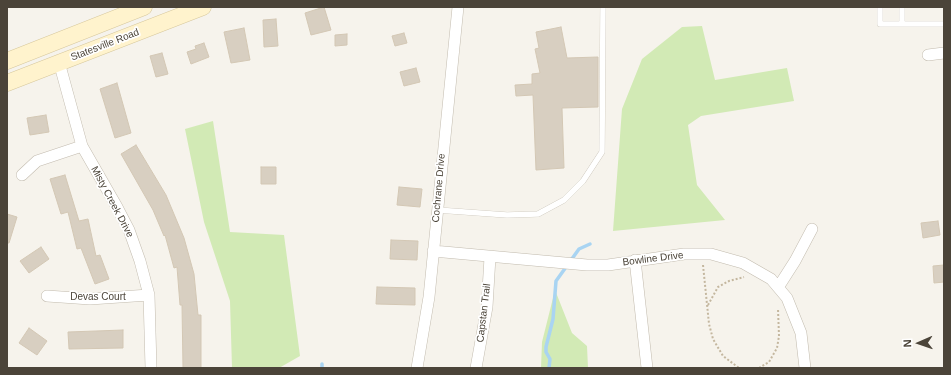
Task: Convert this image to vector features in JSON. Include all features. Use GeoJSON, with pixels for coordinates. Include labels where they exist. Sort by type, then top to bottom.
{"type":"FeatureCollection","features":[{"type":"Feature","properties":{"kind":"main road","name":"Statesville Road"},"geometry":{"type":"LineString","coordinates":[[7,61],[119,14],[144,7]]}},
{"type":"Feature","properties":{"kind":"main road","name":"Statesville Road"},"geometry":{"type":"LineString","coordinates":[[7,83],[203,7]]}},
{"type":"Feature","properties":{"kind":"street","name":"Cochrane Drive"},"geometry":{"type":"LineString","coordinates":[[417,368],[429,297],[458,7]]}},
{"type":"Feature","properties":{"kind":"street"},"geometry":{"type":"LineString","coordinates":[[928,55],[944,53]]}},
{"type":"Feature","properties":{"kind":"street","name":"Misty Creek Drive"},"geometry":{"type":"LineString","coordinates":[[59,62],[82,146],[129,230],[140,261],[149,295],[151,368]]}},
{"type":"Feature","properties":{"kind":"street"},"geometry":{"type":"LineString","coordinates":[[22,175],[37,162],[82,146]]}},
{"type":"Feature","properties":{"kind":"street"},"geometry":{"type":"LineString","coordinates":[[779,286],[795,261],[812,229]]}},
{"type":"Feature","properties":{"kind":"street","name":"Bowline Drive"},"geometry":{"type":"LineString","coordinates":[[433,251],[587,265],[608,265],[684,254],[711,254],[743,263],[771,279],[779,286],[787,298],[801,333],[805,368]]}},
{"type":"Feature","properties":{"kind":"street","name":"Capstan Trail"},"geometry":{"type":"LineString","coordinates":[[476,368],[487,307],[490,257]]}},
{"type":"Feature","properties":{"kind":"street"},"geometry":{"type":"LineString","coordinates":[[635,260],[647,368]]}},
{"type":"Feature","properties":{"kind":"street","name":"Devas Court"},"geometry":{"type":"LineString","coordinates":[[47,296],[90,299],[130,298],[149,295]]}},
{"type":"Feature","properties":{"kind":"lane"},"geometry":{"type":"LineString","coordinates":[[437,210],[507,215],[538,214],[564,200],[583,181],[602,152],[603,7]]}},
{"type":"Feature","properties":{"kind":"lane"},"geometry":{"type":"LineString","coordinates":[[880,7],[880,24],[944,24]]}},
{"type":"Feature","properties":{"kind":"lane"},"geometry":{"type":"LineString","coordinates":[[902,7],[902,24]]}},
{"type":"Feature","properties":{"kind":"path"},"geometry":{"type":"LineString","coordinates":[[703,265],[707,306],[713,339],[723,356],[739,368]]}},
{"type":"Feature","properties":{"kind":"path"},"geometry":{"type":"LineString","coordinates":[[707,306],[718,287],[729,281],[744,277]]}},
{"type":"Feature","properties":{"kind":"path"},"geometry":{"type":"LineString","coordinates":[[760,368],[769,362],[777,348],[779,336],[778,309]]}},
{"type":"Feature","properties":{"kind":"green space"},"geometry":{"type":"Polygon","coordinates":[[[702,26],[715,80],[787,68],[794,101],[701,116],[688,125],[697,185],[725,220],[613,231],[622,109],[642,59],[682,27],[702,26]]]}},
{"type":"Feature","properties":{"kind":"green space"},"geometry":{"type":"Polygon","coordinates":[[[213,121],[230,232],[284,235],[300,356],[279,368],[232,368],[230,301],[204,222],[185,129],[213,121]]]}},
{"type":"Feature","properties":{"kind":"green space"},"geometry":{"type":"Polygon","coordinates":[[[555,290],[572,333],[587,346],[588,368],[541,368],[542,342],[555,290]]]}},
{"type":"Feature","properties":{"kind":"building"},"geometry":{"type":"Polygon","coordinates":[[[324,7],[331,30],[311,35],[305,13],[324,7]]]}},
{"type":"Feature","properties":{"kind":"building"},"geometry":{"type":"Polygon","coordinates":[[[276,19],[278,46],[264,47],[263,20],[276,19]]]}},
{"type":"Feature","properties":{"kind":"building"},"geometry":{"type":"Polygon","coordinates":[[[561,27],[567,58],[598,57],[598,107],[562,108],[564,168],[536,170],[533,95],[516,96],[515,85],[532,84],[532,74],[540,73],[535,49],[539,48],[536,32],[561,27]]]}},
{"type":"Feature","properties":{"kind":"building"},"geometry":{"type":"Polygon","coordinates":[[[244,28],[250,60],[231,63],[224,32],[244,28]]]}},
{"type":"Feature","properties":{"kind":"building"},"geometry":{"type":"Polygon","coordinates":[[[404,33],[407,43],[395,46],[392,36],[404,33]]]}},
{"type":"Feature","properties":{"kind":"building"},"geometry":{"type":"Polygon","coordinates":[[[347,34],[347,45],[335,46],[335,35],[347,34]]]}},
{"type":"Feature","properties":{"kind":"building"},"geometry":{"type":"Polygon","coordinates":[[[204,43],[209,57],[191,64],[187,52],[196,49],[195,46],[204,43]]]}},
{"type":"Feature","properties":{"kind":"building"},"geometry":{"type":"Polygon","coordinates":[[[162,53],[168,74],[156,77],[150,56],[162,53]]]}},
{"type":"Feature","properties":{"kind":"building"},"geometry":{"type":"Polygon","coordinates":[[[416,68],[420,82],[404,86],[400,72],[416,68]]]}},
{"type":"Feature","properties":{"kind":"building"},"geometry":{"type":"Polygon","coordinates":[[[117,83],[131,133],[115,138],[100,89],[117,83]]]}},
{"type":"Feature","properties":{"kind":"building"},"geometry":{"type":"Polygon","coordinates":[[[46,115],[49,132],[30,135],[27,118],[46,115]]]}},
{"type":"Feature","properties":{"kind":"building"},"geometry":{"type":"Polygon","coordinates":[[[136,145],[166,195],[184,238],[194,274],[198,315],[201,315],[201,368],[183,368],[182,305],[180,305],[177,267],[174,268],[165,235],[164,236],[153,210],[121,154],[136,145]]]}},
{"type":"Feature","properties":{"kind":"building"},"geometry":{"type":"Polygon","coordinates":[[[261,167],[276,167],[276,184],[261,184],[261,167]]]}},
{"type":"Feature","properties":{"kind":"building"},"geometry":{"type":"Polygon","coordinates":[[[65,175],[79,221],[88,219],[96,256],[100,255],[109,279],[95,284],[81,248],[77,249],[68,212],[61,214],[50,179],[65,175]]]}},
{"type":"Feature","properties":{"kind":"building"},"geometry":{"type":"Polygon","coordinates":[[[399,187],[422,189],[420,207],[397,205],[399,187]]]}},
{"type":"Feature","properties":{"kind":"building"},"geometry":{"type":"Polygon","coordinates":[[[7,214],[17,217],[9,243],[7,243],[7,214]]]}},
{"type":"Feature","properties":{"kind":"building"},"geometry":{"type":"Polygon","coordinates":[[[938,221],[940,235],[923,238],[921,223],[938,221]]]}},
{"type":"Feature","properties":{"kind":"building"},"geometry":{"type":"Polygon","coordinates":[[[391,240],[418,241],[417,260],[390,259],[391,240]]]}},
{"type":"Feature","properties":{"kind":"building"},"geometry":{"type":"Polygon","coordinates":[[[41,247],[49,259],[29,273],[20,261],[41,247]]]}},
{"type":"Feature","properties":{"kind":"building"},"geometry":{"type":"Polygon","coordinates":[[[944,265],[944,282],[934,283],[933,266],[944,265]]]}},
{"type":"Feature","properties":{"kind":"building"},"geometry":{"type":"Polygon","coordinates":[[[377,287],[415,288],[415,305],[376,304],[377,287]]]}},
{"type":"Feature","properties":{"kind":"building"},"geometry":{"type":"Polygon","coordinates":[[[29,328],[47,341],[37,355],[19,343],[29,328]]]}},
{"type":"Feature","properties":{"kind":"building"},"geometry":{"type":"Polygon","coordinates":[[[123,330],[123,348],[69,349],[68,332],[123,330]]]}},
{"type":"Feature","properties":{"kind":"waterway"},"geometry":{"type":"LineString","coordinates":[[549,368],[550,359],[546,352],[546,347],[553,319],[556,281],[579,249],[590,244]]}}]}
